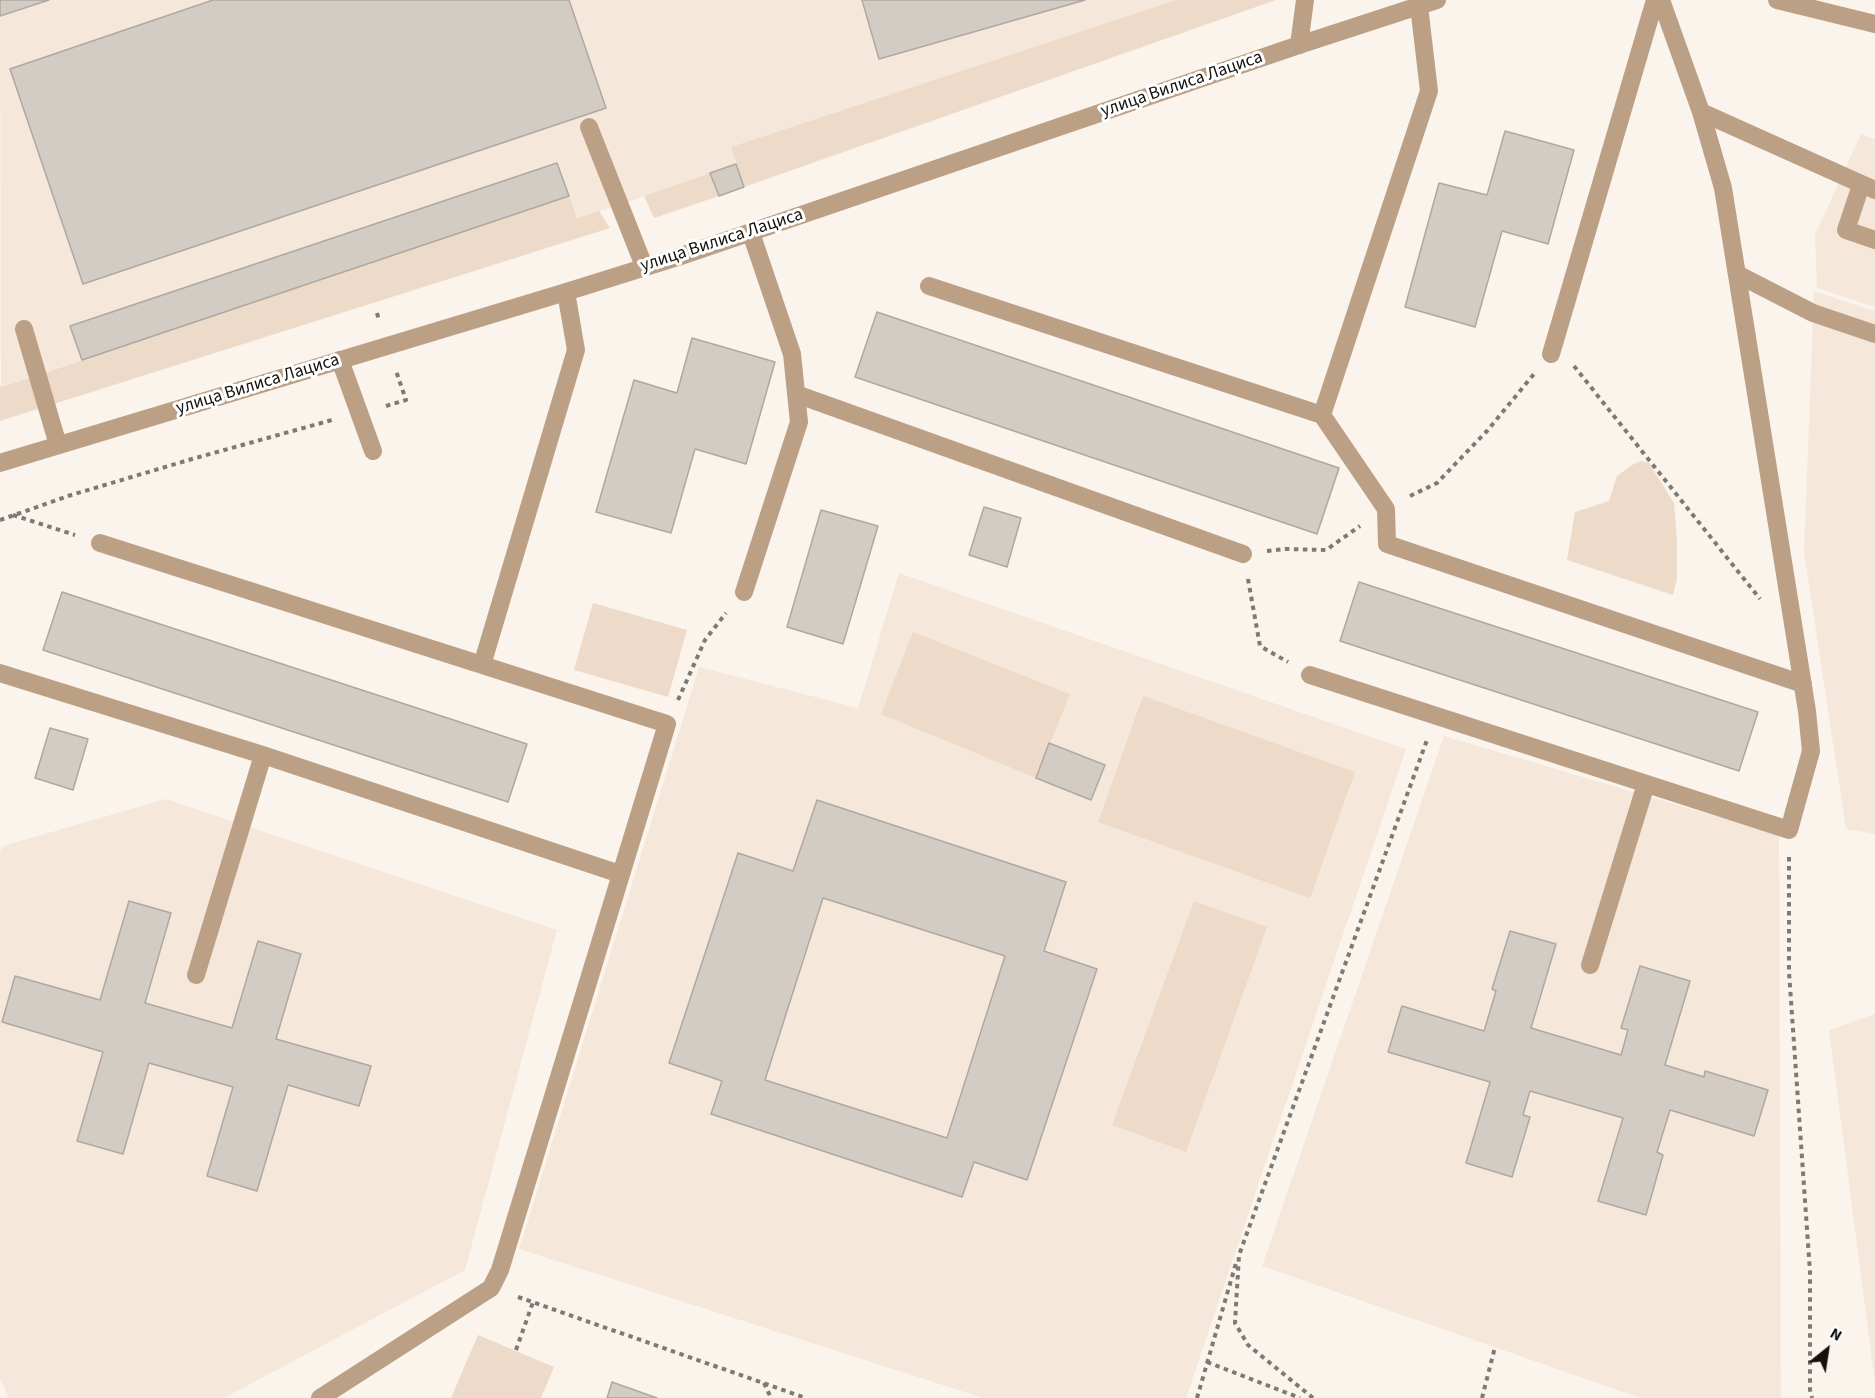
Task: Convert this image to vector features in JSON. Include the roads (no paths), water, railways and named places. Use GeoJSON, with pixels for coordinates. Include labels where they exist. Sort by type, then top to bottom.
{"type":"FeatureCollection","features":[{"type":"Feature","properties":{"kind":"street"},"geometry":{"type":"LineString","coordinates":[[1299,45],[1305,0]]}},
{"type":"Feature","properties":{"kind":"street","name":"улица Вилиса Лациса"},"geometry":{"type":"LineString","coordinates":[[0,463],[566,292],[751,233],[1437,0]]}},
{"type":"Feature","properties":{"kind":"street"},"geometry":{"type":"LineString","coordinates":[[1551,354],[1655,0]]}},
{"type":"Feature","properties":{"kind":"street"},"geometry":{"type":"LineString","coordinates":[[1310,675],[1789,830],[1811,751],[1803,684],[1724,188],[1701,112],[1661,0]]}},
{"type":"Feature","properties":{"kind":"street"},"geometry":{"type":"LineString","coordinates":[[1777,0],[1875,24]]}},
{"type":"Feature","properties":{"kind":"street"},"geometry":{"type":"LineString","coordinates":[[1322,415],[1428,92],[1419,6]]}},
{"type":"Feature","properties":{"kind":"street"},"geometry":{"type":"LineString","coordinates":[[1701,112],[1868,188],[1846,230],[1875,240]]}},
{"type":"Feature","properties":{"kind":"street"},"geometry":{"type":"LineString","coordinates":[[589,127],[644,266]]}},
{"type":"Feature","properties":{"kind":"street"},"geometry":{"type":"LineString","coordinates":[[744,592],[799,422],[792,354],[751,233]]}},
{"type":"Feature","properties":{"kind":"street"},"geometry":{"type":"LineString","coordinates":[[1737,274],[1813,313],[1875,334]]}},
{"type":"Feature","properties":{"kind":"street"},"geometry":{"type":"LineString","coordinates":[[929,286],[1322,415],[1386,509],[1387,544],[1803,684]]}},
{"type":"Feature","properties":{"kind":"street"},"geometry":{"type":"LineString","coordinates":[[482,665],[576,350],[566,292]]}},
{"type":"Feature","properties":{"kind":"street"},"geometry":{"type":"LineString","coordinates":[[24,329],[58,445]]}},
{"type":"Feature","properties":{"kind":"street"},"geometry":{"type":"LineString","coordinates":[[340,360],[373,451]]}},
{"type":"Feature","properties":{"kind":"street"},"geometry":{"type":"LineString","coordinates":[[796,394],[1243,554]]}},
{"type":"Feature","properties":{"kind":"street"},"geometry":{"type":"LineString","coordinates":[[100,543],[667,724],[500,1270],[491,1288],[320,1398]]}},
{"type":"Feature","properties":{"kind":"street"},"geometry":{"type":"LineString","coordinates":[[0,673],[263,756],[621,874]]}},
{"type":"Feature","properties":{"kind":"street"},"geometry":{"type":"LineString","coordinates":[[196,975],[263,756]]}},
{"type":"Feature","properties":{"kind":"street"},"geometry":{"type":"LineString","coordinates":[[1590,965],[1646,784]]}}]}
